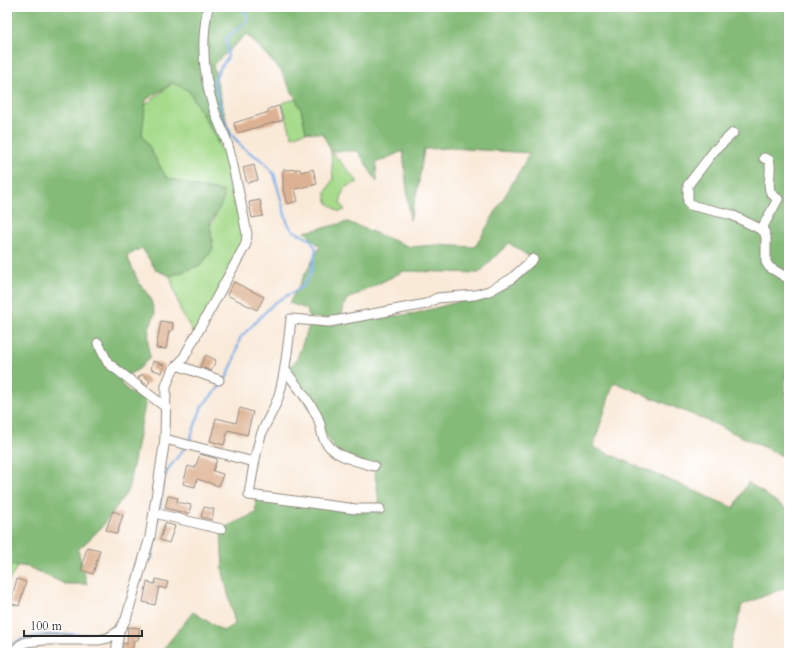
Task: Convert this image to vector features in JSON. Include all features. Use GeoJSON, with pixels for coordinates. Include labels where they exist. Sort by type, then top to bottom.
{"type":"FeatureCollection","features":[{"type":"Feature","properties":{"kind":"street"},"geometry":{"type":"LineString","coordinates":[[116,653],[119,631],[126,619],[150,538],[165,439],[164,406],[166,386],[172,371],[183,359],[246,244],[247,234],[228,145],[214,110],[208,89],[204,63],[206,17],[208,7]]}},
{"type":"Feature","properties":{"kind":"street"},"geometry":{"type":"LineString","coordinates":[[733,133],[714,151],[688,185],[688,202],[690,205],[732,215],[764,231],[766,237],[766,262],[769,267],[789,279]]}},
{"type":"Feature","properties":{"kind":"street"},"geometry":{"type":"LineString","coordinates":[[761,230],[778,199],[771,193],[769,188],[771,164],[769,160],[764,158]]}},
{"type":"Feature","properties":{"kind":"street"},"geometry":{"type":"LineString","coordinates":[[380,509],[356,509],[249,495],[254,462],[262,434],[279,396],[285,370],[291,319],[329,322],[426,304],[437,298],[475,295],[489,291],[511,279],[533,259]]}},
{"type":"Feature","properties":{"kind":"street"},"geometry":{"type":"LineString","coordinates":[[98,343],[108,363],[164,406]]}},
{"type":"Feature","properties":{"kind":"street"},"geometry":{"type":"LineString","coordinates":[[177,365],[219,380]]}},
{"type":"Feature","properties":{"kind":"street"},"geometry":{"type":"LineString","coordinates":[[285,370],[318,418],[324,439],[329,446],[353,460],[374,466]]}},
{"type":"Feature","properties":{"kind":"street"},"geometry":{"type":"LineString","coordinates":[[165,439],[254,462]]}},
{"type":"Feature","properties":{"kind":"street"},"geometry":{"type":"LineString","coordinates":[[154,513],[221,529]]}},
{"type":"Feature","properties":{"kind":"street"},"geometry":{"type":"LineString","coordinates":[[12,653],[20,645],[26,642],[44,640],[98,640],[108,638],[119,631]]}},
{"type":"Feature","properties":{"kind":"green space"},"geometry":{"type":"Polygon","coordinates":[[[7,7],[789,7],[789,368],[786,371],[785,398],[789,401],[789,459],[717,425],[614,382],[593,447],[734,508],[748,482],[789,511],[789,586],[742,605],[729,653],[160,653],[193,612],[223,631],[235,624],[223,572],[221,529],[256,513],[255,496],[380,509],[374,466],[336,451],[285,370],[296,361],[309,326],[330,325],[417,313],[509,288],[533,259],[509,243],[479,273],[404,271],[346,300],[342,314],[327,318],[309,318],[307,309],[289,303],[320,247],[305,232],[348,222],[410,247],[436,245],[475,247],[530,153],[450,148],[424,149],[418,187],[410,220],[403,151],[376,163],[377,182],[358,151],[331,151],[323,134],[306,132],[301,109],[281,71],[247,34],[213,65],[230,137],[218,143],[189,91],[173,83],[146,100],[142,134],[166,177],[198,188],[223,191],[224,198],[210,222],[213,249],[201,265],[170,276],[156,270],[142,248],[127,256],[139,283],[150,297],[155,314],[149,329],[148,347],[150,357],[139,369],[122,378],[121,384],[130,392],[146,400],[128,491],[100,529],[78,550],[87,584],[65,584],[28,567],[7,564],[7,7]]]}},
{"type":"Feature","properties":{"kind":"green space"},"geometry":{"type":"Polygon","coordinates":[[[173,83],[189,91],[227,159],[247,234],[196,337],[181,312],[170,276],[201,265],[213,249],[210,226],[220,207],[222,191],[202,188],[166,178],[142,134],[145,105],[173,83]]]}},
{"type":"Feature","properties":{"kind":"green space"},"geometry":{"type":"Polygon","coordinates":[[[296,99],[301,109],[306,132],[292,137],[282,103],[296,99]]]}},
{"type":"Feature","properties":{"kind":"green space"},"geometry":{"type":"Polygon","coordinates":[[[331,151],[358,182],[344,188],[340,203],[345,210],[339,212],[328,203],[326,199],[326,192],[333,179],[331,151]]]}},
{"type":"Feature","properties":{"kind":"green space"},"geometry":{"type":"Polygon","coordinates":[[[7,564],[18,565],[7,585],[7,564]]]}},
{"type":"Feature","properties":{"kind":"building"},"geometry":{"type":"Polygon","coordinates":[[[279,106],[283,120],[237,133],[234,123],[269,112],[268,109],[279,106]]]}},
{"type":"Feature","properties":{"kind":"building"},"geometry":{"type":"Polygon","coordinates":[[[254,165],[258,180],[247,183],[243,168],[254,165]]]}},
{"type":"Feature","properties":{"kind":"building"},"geometry":{"type":"Polygon","coordinates":[[[300,169],[301,172],[313,169],[317,184],[295,189],[298,201],[287,204],[283,189],[283,170],[300,169]]]}},
{"type":"Feature","properties":{"kind":"building"},"geometry":{"type":"Polygon","coordinates":[[[260,200],[263,216],[252,218],[249,202],[260,200]]]}},
{"type":"Feature","properties":{"kind":"building"},"geometry":{"type":"Polygon","coordinates":[[[234,282],[264,297],[257,310],[227,295],[234,282]]]}},
{"type":"Feature","properties":{"kind":"building"},"geometry":{"type":"Polygon","coordinates":[[[161,321],[173,323],[172,331],[169,331],[166,349],[156,348],[161,321]]]}},
{"type":"Feature","properties":{"kind":"building"},"geometry":{"type":"Polygon","coordinates":[[[206,355],[216,360],[211,371],[200,367],[206,355]]]}},
{"type":"Feature","properties":{"kind":"building"},"geometry":{"type":"Polygon","coordinates":[[[153,361],[164,365],[162,373],[151,369],[153,361]]]}},
{"type":"Feature","properties":{"kind":"building"},"geometry":{"type":"Polygon","coordinates":[[[142,374],[150,381],[147,385],[138,378],[142,374]]]}},
{"type":"Feature","properties":{"kind":"building"},"geometry":{"type":"Polygon","coordinates":[[[240,408],[253,412],[247,435],[228,430],[224,445],[210,441],[216,418],[236,423],[240,408]]]}},
{"type":"Feature","properties":{"kind":"building"},"geometry":{"type":"Polygon","coordinates":[[[200,454],[217,459],[213,471],[223,474],[219,486],[197,479],[195,487],[183,484],[188,466],[195,468],[200,454]]]}},
{"type":"Feature","properties":{"kind":"building"},"geometry":{"type":"Polygon","coordinates":[[[168,496],[178,498],[177,502],[191,505],[189,514],[165,508],[168,496]]]}},
{"type":"Feature","properties":{"kind":"building"},"geometry":{"type":"Polygon","coordinates":[[[204,507],[214,509],[212,520],[201,517],[204,507]]]}},
{"type":"Feature","properties":{"kind":"building"},"geometry":{"type":"Polygon","coordinates":[[[113,511],[123,515],[117,534],[106,530],[113,511]]]}},
{"type":"Feature","properties":{"kind":"building"},"geometry":{"type":"Polygon","coordinates":[[[165,523],[175,526],[169,543],[160,540],[165,523]]]}},
{"type":"Feature","properties":{"kind":"building"},"geometry":{"type":"Polygon","coordinates":[[[87,547],[100,550],[93,574],[81,570],[87,547]]]}},
{"type":"Feature","properties":{"kind":"building"},"geometry":{"type":"Polygon","coordinates":[[[17,579],[26,582],[19,606],[10,603],[17,579]]]}},
{"type":"Feature","properties":{"kind":"building"},"geometry":{"type":"Polygon","coordinates":[[[156,579],[168,582],[166,589],[159,587],[155,605],[143,602],[147,582],[155,584],[156,579]]]}},
{"type":"Feature","properties":{"kind":"building"},"geometry":{"type":"Polygon","coordinates":[[[128,627],[140,628],[138,640],[134,640],[132,653],[122,653],[123,643],[127,644],[128,627]]]}},
{"type":"Feature","properties":{"kind":"waterway"},"geometry":{"type":"LineString","coordinates":[[189,442],[202,406],[225,381],[233,363],[240,338],[274,303],[302,287],[311,273],[316,249],[311,240],[292,230],[287,222],[274,174],[263,161],[243,148],[232,135],[224,120],[214,82],[218,71],[228,57],[226,38],[247,22],[247,16],[241,7]]}},
{"type":"Feature","properties":{"kind":"waterway"},"geometry":{"type":"LineString","coordinates":[[159,512],[163,480],[169,468],[186,446]]}},
{"type":"Feature","properties":{"kind":"waterway"},"geometry":{"type":"LineString","coordinates":[[146,562],[152,558],[158,517]]}},
{"type":"Feature","properties":{"kind":"waterway"},"geometry":{"type":"LineString","coordinates":[[7,651],[13,644],[32,637],[57,634],[97,634],[108,632],[116,626],[123,614]]}}]}
